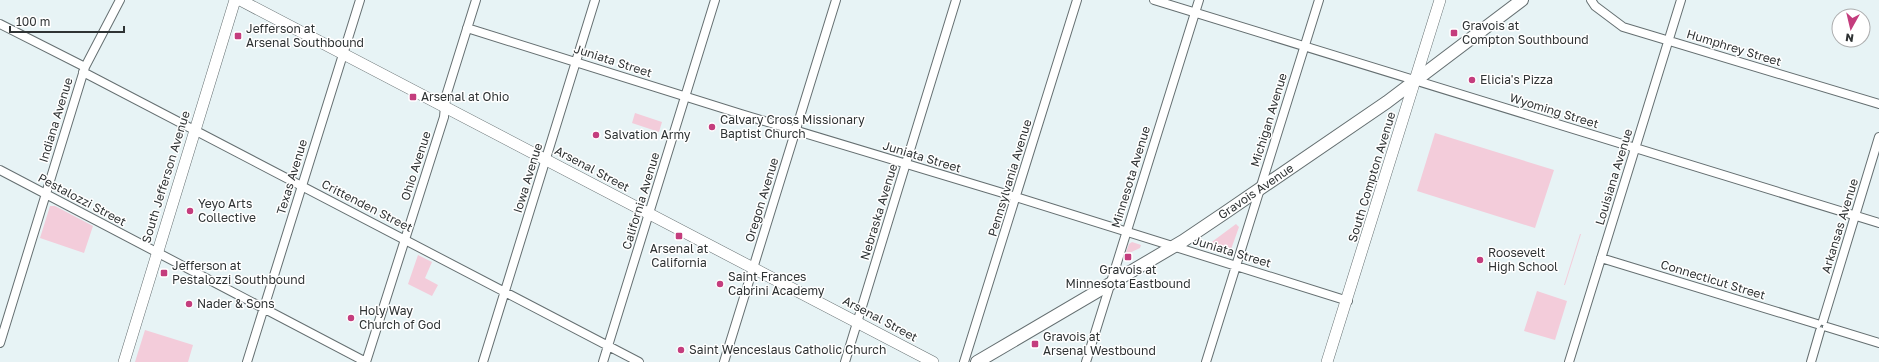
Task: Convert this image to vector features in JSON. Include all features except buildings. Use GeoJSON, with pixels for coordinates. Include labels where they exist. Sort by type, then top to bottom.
{"type":"FeatureCollection","features":[{"type":"Feature","properties":{"kind":"main road","name":"South Jefferson Avenue"},"geometry":{"type":"LineString","coordinates":[[124,362],[156,252],[235,0]]}},
{"type":"Feature","properties":{"kind":"main road","name":"Arsenal Street"},"geometry":{"type":"LineString","coordinates":[[240,0],[933,362]]}},
{"type":"Feature","properties":{"kind":"main road","name":"South Compton Avenue"},"geometry":{"type":"LineString","coordinates":[[1328,362],[1440,0]]}},
{"type":"Feature","properties":{"kind":"main road","name":"Gravois Avenue"},"geometry":{"type":"LineString","coordinates":[[977,362],[1173,246],[1259,190],[1387,102],[1522,0]]}},
{"type":"Feature","properties":{"kind":"street","name":"Indiana Avenue"},"geometry":{"type":"LineString","coordinates":[[0,344],[84,69],[120,0]]}},
{"type":"Feature","properties":{"kind":"street","name":"Texas Avenue"},"geometry":{"type":"LineString","coordinates":[[247,362],[360,0]]}},
{"type":"Feature","properties":{"kind":"street","name":"Ohio Avenue"},"geometry":{"type":"LineString","coordinates":[[366,362],[444,117],[446,96],[476,0]]}},
{"type":"Feature","properties":{"kind":"street","name":"Iowa Avenue"},"geometry":{"type":"LineString","coordinates":[[483,362],[595,0]]}},
{"type":"Feature","properties":{"kind":"street","name":"California Avenue"},"geometry":{"type":"LineString","coordinates":[[603,362],[715,0]]}},
{"type":"Feature","properties":{"kind":"street","name":"Oregon Avenue"},"geometry":{"type":"LineString","coordinates":[[724,362],[836,0]]}},
{"type":"Feature","properties":{"kind":"street","name":"Nebraska Avenue"},"geometry":{"type":"LineString","coordinates":[[845,362],[956,0]]}},
{"type":"Feature","properties":{"kind":"street","name":"Pennsylvania Avenue"},"geometry":{"type":"LineString","coordinates":[[964,362],[1077,0]]}},
{"type":"Feature","properties":{"kind":"street","name":"Wyoming Street"},"geometry":{"type":"LineString","coordinates":[[1154,0],[1879,223]]}},
{"type":"Feature","properties":{"kind":"street","name":"Minnesota Avenue"},"geometry":{"type":"LineString","coordinates":[[1086,362],[1199,0]]}},
{"type":"Feature","properties":{"kind":"street","name":"Michigan Avenue"},"geometry":{"type":"LineString","coordinates":[[1206,362],[1318,0]]}},
{"type":"Feature","properties":{"kind":"street","name":"Humphrey Street"},"geometry":{"type":"LineString","coordinates":[[1591,0],[1595,6],[1623,27],[1879,104]]}},
{"type":"Feature","properties":{"kind":"street","name":"Louisiana Avenue"},"geometry":{"type":"LineString","coordinates":[[1569,362],[1681,0]]}},
{"type":"Feature","properties":{"kind":"street","name":"Crittenden Street"},"geometry":{"type":"LineString","coordinates":[[0,24],[195,130],[639,362]]}},
{"type":"Feature","properties":{"kind":"street","name":"Juniata Street"},"geometry":{"type":"LineString","coordinates":[[467,28],[685,97],[1016,197],[1348,301]]}},
{"type":"Feature","properties":{"kind":"street","name":"Arkansas Avenue"},"geometry":{"type":"LineString","coordinates":[[1810,362],[1879,137]]}},
{"type":"Feature","properties":{"kind":"street","name":"Pestalozzi Street"},"geometry":{"type":"LineString","coordinates":[[0,170],[366,362]]}},
{"type":"Feature","properties":{"kind":"street","name":"Connecticut Street"},"geometry":{"type":"LineString","coordinates":[[1601,258],[1879,343]]}},
{"type":"Feature","properties":{"kind":"shaded area"},"geometry":{"type":"Polygon","coordinates":[[[635,113],[662,122],[659,132],[632,123],[635,113]]]}},
{"type":"Feature","properties":{"kind":"shaded area"},"geometry":{"type":"Polygon","coordinates":[[[1435,133],[1554,170],[1535,228],[1417,191],[1435,133]]]}},
{"type":"Feature","properties":{"kind":"shaded area"},"geometry":{"type":"Polygon","coordinates":[[[50,206],[55,206],[93,226],[84,253],[40,238],[50,206]]]}},
{"type":"Feature","properties":{"kind":"shaded area"},"geometry":{"type":"Polygon","coordinates":[[[1236,224],[1239,227],[1229,255],[1205,247],[1236,224]]]}},
{"type":"Feature","properties":{"kind":"shaded area"},"geometry":{"type":"Polygon","coordinates":[[[1580,234],[1581,234],[1564,285],[1580,234]]]}},
{"type":"Feature","properties":{"kind":"shaded area"},"geometry":{"type":"Polygon","coordinates":[[[1132,242],[1141,245],[1140,248],[1125,255],[1129,244],[1132,242]]]}},
{"type":"Feature","properties":{"kind":"shaded area"},"geometry":{"type":"Polygon","coordinates":[[[418,255],[432,262],[425,278],[438,285],[432,296],[408,284],[418,255]]]}},
{"type":"Feature","properties":{"kind":"shaded area"},"geometry":{"type":"Polygon","coordinates":[[[1537,291],[1567,301],[1555,340],[1524,331],[1537,291]]]}},
{"type":"Feature","properties":{"kind":"shaded area"},"geometry":{"type":"Polygon","coordinates":[[[145,330],[193,345],[188,362],[135,362],[145,330]]]}},
{"type":"Feature","properties":{"kind":"place","name":"Gravois at Compton Southbound"},"geometry":{"type":"Point","coordinates":[1454,33]}},
{"type":"Feature","properties":{"kind":"place","name":"Jefferson at Arsenal Southbound"},"geometry":{"type":"Point","coordinates":[238,36]}},
{"type":"Feature","properties":{"kind":"place","name":"Elicia's Pizza"},"geometry":{"type":"Point","coordinates":[1472,80]}},
{"type":"Feature","properties":{"kind":"place","name":"Arsenal at Ohio"},"geometry":{"type":"Point","coordinates":[413,97]}},
{"type":"Feature","properties":{"kind":"place","name":"Calvary Cross Missionary Baptist Church"},"geometry":{"type":"Point","coordinates":[712,127]}},
{"type":"Feature","properties":{"kind":"place","name":"Salvation Army"},"geometry":{"type":"Point","coordinates":[596,135]}},
{"type":"Feature","properties":{"kind":"place","name":"Yeyo Arts Collective"},"geometry":{"type":"Point","coordinates":[190,211]}},
{"type":"Feature","properties":{"kind":"place","name":"Arsenal at California"},"geometry":{"type":"Point","coordinates":[679,236]}},
{"type":"Feature","properties":{"kind":"place","name":"Gravois at Minnesota Eastbound"},"geometry":{"type":"Point","coordinates":[1128,257]}},
{"type":"Feature","properties":{"kind":"place","name":"Roosevelt High School"},"geometry":{"type":"Point","coordinates":[1480,260]}},
{"type":"Feature","properties":{"kind":"place","name":"Jefferson at Pestalozzi Southbound"},"geometry":{"type":"Point","coordinates":[164,273]}},
{"type":"Feature","properties":{"kind":"place","name":"Saint Frances Cabrini Academy"},"geometry":{"type":"Point","coordinates":[720,284]}},
{"type":"Feature","properties":{"kind":"place","name":"Nader & Sons"},"geometry":{"type":"Point","coordinates":[189,304]}},
{"type":"Feature","properties":{"kind":"place","name":"Holy Way Church of God"},"geometry":{"type":"Point","coordinates":[351,318]}},
{"type":"Feature","properties":{"kind":"place","name":"Gravois at Arsenal Westbound"},"geometry":{"type":"Point","coordinates":[1035,344]}},
{"type":"Feature","properties":{"kind":"place","name":"Saint Wenceslaus Catholic Church"},"geometry":{"type":"Point","coordinates":[681,350]}}]}
